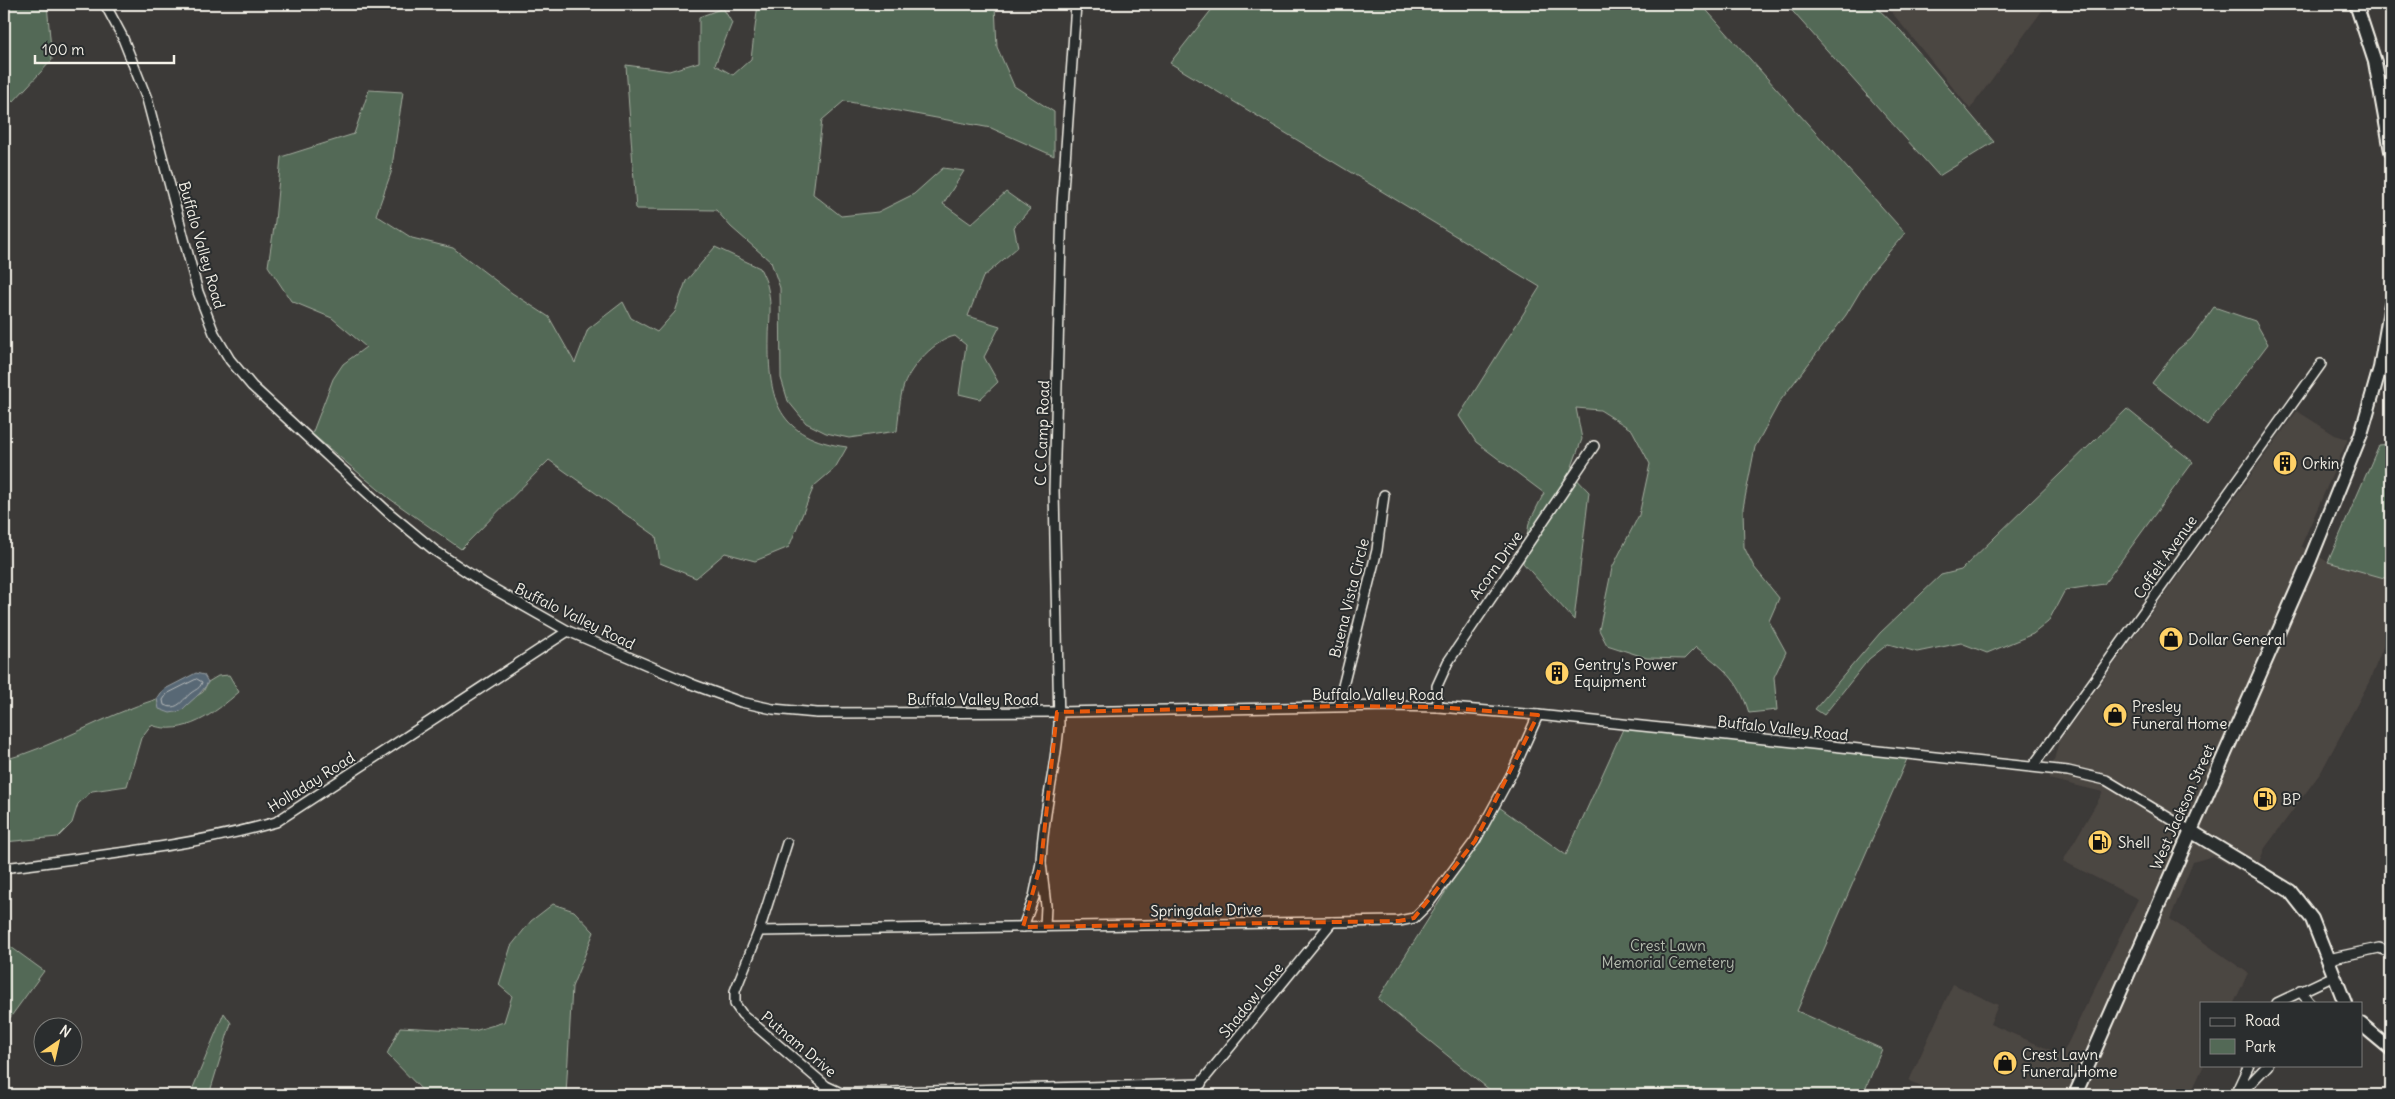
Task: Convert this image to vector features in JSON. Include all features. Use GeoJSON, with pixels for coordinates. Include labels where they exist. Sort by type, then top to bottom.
{"type":"FeatureCollection","features":[{"type":"Feature","properties":{"kind":"street","name":"Buffalo Valley Road"},"geometry":{"type":"LineString","coordinates":[[105,4],[122,36],[147,100],[198,292],[214,333],[230,360],[252,386],[388,512],[434,550],[485,584],[568,631],[694,685],[741,702],[773,709],[817,713],[1057,712],[1338,706],[1438,707],[1538,715],[2068,771],[2106,780],[2189,830]]}},
{"type":"Feature","properties":{"kind":"street","name":"C C Camp Road"},"geometry":{"type":"LineString","coordinates":[[1041,863],[1043,834],[1058,744],[1054,491],[1055,435],[1062,204],[1076,4]]}},
{"type":"Feature","properties":{"kind":"street"},"geometry":{"type":"LineString","coordinates":[[2356,4],[2375,62],[2391,152]]}},
{"type":"Feature","properties":{"kind":"street","name":"West Jackson Street"},"geometry":{"type":"LineString","coordinates":[[2075,1095],[2189,830],[2310,560],[2361,434],[2386,370],[2391,304]]}},
{"type":"Feature","properties":{"kind":"street","name":"Coffelt Avenue"},"geometry":{"type":"LineString","coordinates":[[2033,766],[2321,364]]}},
{"type":"Feature","properties":{"kind":"street","name":"Acorn Drive"},"geometry":{"type":"LineString","coordinates":[[1438,707],[1437,686],[1448,662],[1594,446]]}},
{"type":"Feature","properties":{"kind":"street","name":"Buena Vista Circle"},"geometry":{"type":"LineString","coordinates":[[1338,706],[1375,558],[1384,495]]}},
{"type":"Feature","properties":{"kind":"street","name":"Holladay Road"},"geometry":{"type":"LineString","coordinates":[[4,868],[233,834],[276,822],[568,631]]}},
{"type":"Feature","properties":{"kind":"street","name":"Springdale Drive"},"geometry":{"type":"LineString","coordinates":[[759,931],[1399,921],[1414,918],[1429,903],[1475,841],[1490,816],[1538,715]]}},
{"type":"Feature","properties":{"kind":"street"},"geometry":{"type":"LineString","coordinates":[[2189,830],[2290,891],[2312,919],[2344,1002]]}},
{"type":"Feature","properties":{"kind":"street","name":"Putnam Drive"},"geometry":{"type":"LineString","coordinates":[[787,843],[759,931],[735,991],[735,1004],[742,1014],[826,1086],[841,1093],[1201,1084]]}},
{"type":"Feature","properties":{"kind":"street"},"geometry":{"type":"LineString","coordinates":[[1041,863],[1046,906],[1045,926]]}},
{"type":"Feature","properties":{"kind":"street"},"geometry":{"type":"LineString","coordinates":[[1023,927],[1034,897],[1041,863]]}},
{"type":"Feature","properties":{"kind":"street","name":"Shadow Lane"},"geometry":{"type":"LineString","coordinates":[[1191,1095],[1332,922]]}},
{"type":"Feature","properties":{"kind":"street"},"geometry":{"type":"LineString","coordinates":[[2328,959],[2379,948],[2391,952]]}},
{"type":"Feature","properties":{"kind":"street"},"geometry":{"type":"LineString","coordinates":[[2279,1002],[2334,976]]}},
{"type":"Feature","properties":{"kind":"street"},"geometry":{"type":"LineString","coordinates":[[2300,991],[2309,1002]]}},
{"type":"Feature","properties":{"kind":"street"},"geometry":{"type":"LineString","coordinates":[[2362,1025],[2391,1049]]}},
{"type":"Feature","properties":{"kind":"street"},"geometry":{"type":"LineString","coordinates":[[2235,1095],[2249,1066]]}},
{"type":"Feature","properties":{"kind":"street"},"geometry":{"type":"LineString","coordinates":[[2239,1095],[2267,1066]]}},
{"type":"Feature","properties":{"kind":"highlighted area"},"geometry":{"type":"Polygon","coordinates":[[[1338,706],[1438,707],[1538,715],[1475,841],[1414,918],[1399,921],[1023,927],[1041,863],[1057,712],[1338,706]]]}},
{"type":"Feature","properties":{"kind":"shaded area"},"geometry":{"type":"Polygon","coordinates":[[[1885,4],[2047,4],[1970,109],[1885,4]]]}},
{"type":"Feature","properties":{"kind":"shaded area"},"geometry":{"type":"Polygon","coordinates":[[[2297,411],[2335,435],[2348,439],[2301,546],[2328,562],[2391,580],[2391,628],[2369,682],[2321,772],[2265,848],[2252,878],[2213,856],[2193,862],[2170,919],[2248,973],[2234,1002],[2200,1002],[2200,1066],[2204,1066],[2190,1095],[1944,1095],[1909,1081],[1953,984],[1998,1005],[1990,1024],[2062,1055],[2138,899],[2063,861],[2103,792],[2049,779],[2059,741],[2297,411]]]}},
{"type":"Feature","properties":{"kind":"green space"},"geometry":{"type":"Polygon","coordinates":[[[4,4],[47,4],[52,60],[13,102],[4,92],[4,4]]]}},
{"type":"Feature","properties":{"kind":"green space"},"geometry":{"type":"Polygon","coordinates":[[[758,4],[995,5],[997,47],[1014,86],[1054,112],[1054,156],[991,128],[844,101],[822,120],[813,194],[841,216],[878,212],[914,194],[943,168],[964,171],[943,204],[971,224],[1006,192],[1030,209],[1014,227],[1018,247],[983,277],[968,316],[1000,326],[984,357],[998,382],[980,399],[959,394],[966,345],[955,336],[947,338],[932,348],[918,362],[907,378],[901,396],[897,431],[849,438],[826,433],[806,423],[788,401],[781,378],[780,288],[771,262],[731,227],[716,210],[636,209],[626,65],[669,71],[699,62],[699,17],[723,8],[732,23],[715,65],[733,75],[751,59],[758,4]]]}},
{"type":"Feature","properties":{"kind":"green space"},"geometry":{"type":"Polygon","coordinates":[[[1216,4],[1701,4],[1905,233],[1871,273],[1846,315],[1780,401],[1755,447],[1743,508],[1744,547],[1754,567],[1779,598],[1769,621],[1786,652],[1774,677],[1777,710],[1749,713],[1740,691],[1729,675],[1696,647],[1684,659],[1647,658],[1607,645],[1599,630],[1612,568],[1639,515],[1650,464],[1632,430],[1600,410],[1576,408],[1582,439],[1570,472],[1589,492],[1574,620],[1523,563],[1529,523],[1544,493],[1476,442],[1459,416],[1540,287],[1170,63],[1216,4]]]}},
{"type":"Feature","properties":{"kind":"green space"},"geometry":{"type":"Polygon","coordinates":[[[1786,4],[1873,4],[1901,31],[1994,142],[1939,176],[1786,4]]]}},
{"type":"Feature","properties":{"kind":"green space"},"geometry":{"type":"Polygon","coordinates":[[[369,90],[403,92],[391,173],[376,215],[412,238],[453,248],[512,293],[549,317],[575,363],[588,329],[623,302],[631,318],[657,332],[675,312],[686,281],[715,247],[760,268],[767,284],[770,302],[769,361],[775,398],[782,412],[792,425],[806,435],[824,442],[847,447],[835,468],[814,486],[789,547],[755,561],[725,553],[696,578],[660,563],[656,536],[549,460],[461,549],[390,499],[312,434],[333,379],[343,364],[366,347],[332,318],[291,301],[268,266],[275,221],[281,157],[354,134],[369,90]]]}},
{"type":"Feature","properties":{"kind":"green space"},"geometry":{"type":"Polygon","coordinates":[[[2214,307],[2255,321],[2268,344],[2207,425],[2152,383],[2178,349],[2191,339],[2214,307]]]}},
{"type":"Feature","properties":{"kind":"green space"},"geometry":{"type":"Polygon","coordinates":[[[2127,409],[2193,462],[2104,584],[2065,590],[2048,622],[2033,634],[1987,653],[1961,643],[1917,652],[1888,644],[1869,659],[1824,715],[1815,709],[1880,633],[1941,575],[1961,570],[2127,409]]]}},
{"type":"Feature","properties":{"kind":"green space"},"geometry":{"type":"Polygon","coordinates":[[[2391,444],[2391,580],[2328,562],[2379,445],[2391,444]]]}},
{"type":"Feature","properties":{"kind":"green space"},"geometry":{"type":"Polygon","coordinates":[[[229,675],[239,692],[220,708],[198,721],[175,728],[151,725],[141,738],[127,786],[92,791],[78,804],[72,823],[58,837],[4,842],[4,760],[43,747],[118,713],[157,699],[160,709],[181,711],[203,692],[208,682],[218,676],[229,675]]]}},
{"type":"Feature","properties":{"kind":"green space","name":"Crest Lawn Memorial Cemetery"},"geometry":{"type":"Polygon","coordinates":[[[1623,729],[1907,759],[1797,1011],[1882,1049],[1863,1095],[1496,1095],[1378,999],[1499,807],[1566,855],[1623,729]]]}},
{"type":"Feature","properties":{"kind":"green space"},"geometry":{"type":"Polygon","coordinates":[[[553,904],[574,911],[594,932],[572,987],[566,1095],[427,1095],[387,1054],[400,1027],[474,1031],[504,1022],[512,996],[499,985],[511,946],[531,921],[553,904]]]}},
{"type":"Feature","properties":{"kind":"green space"},"geometry":{"type":"Polygon","coordinates":[[[4,942],[44,971],[4,1026],[4,942]]]}},
{"type":"Feature","properties":{"kind":"green space"},"geometry":{"type":"Polygon","coordinates":[[[224,1013],[231,1023],[209,1095],[190,1095],[224,1013]]]}},
{"type":"Feature","properties":{"kind":"water"},"geometry":{"type":"Polygon","coordinates":[[[196,673],[204,675],[208,682],[199,694],[181,711],[170,713],[159,709],[157,699],[163,690],[196,673]]]}},
{"type":"Feature","properties":{"kind":"place","name":"Orkin"},"geometry":{"type":"Point","coordinates":[2285,463]}},
{"type":"Feature","properties":{"kind":"place","name":"Dollar General"},"geometry":{"type":"Point","coordinates":[2171,639]}},
{"type":"Feature","properties":{"kind":"place","name":"Gentry's Power Equipment"},"geometry":{"type":"Point","coordinates":[1557,673]}},
{"type":"Feature","properties":{"kind":"place","name":"Presley Funeral Home"},"geometry":{"type":"Point","coordinates":[2115,715]}},
{"type":"Feature","properties":{"kind":"place","name":"BP"},"geometry":{"type":"Point","coordinates":[2265,799]}},
{"type":"Feature","properties":{"kind":"place","name":"Shell"},"geometry":{"type":"Point","coordinates":[2100,842]}},
{"type":"Feature","properties":{"kind":"place","name":"Crest Lawn Funeral Home"},"geometry":{"type":"Point","coordinates":[2005,1063]}}]}
